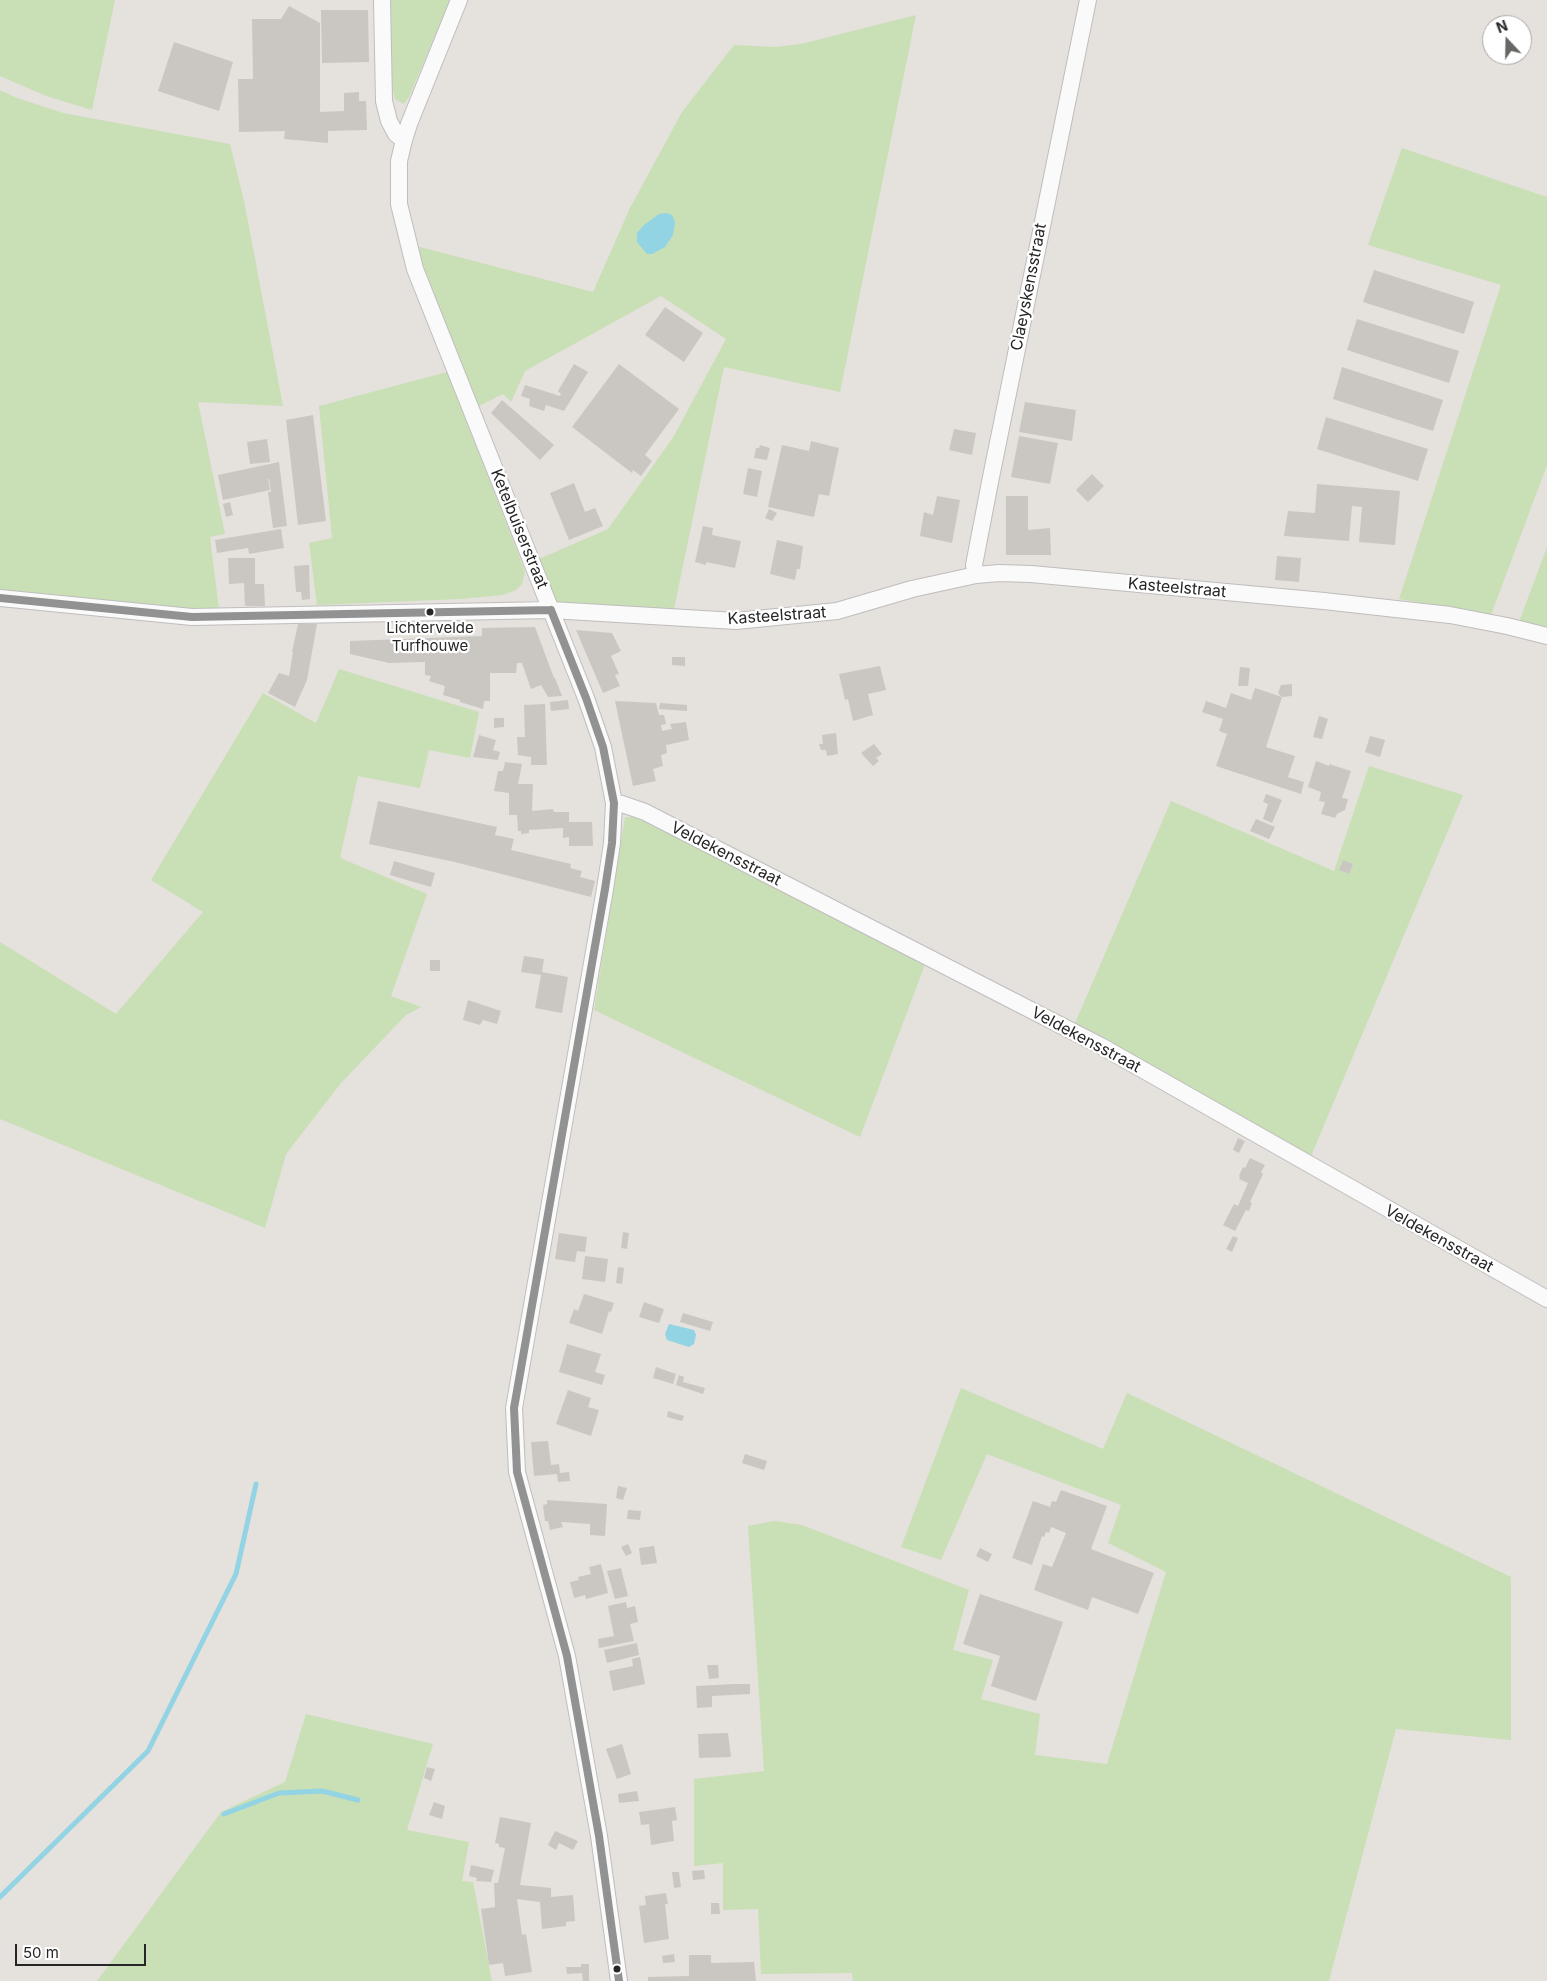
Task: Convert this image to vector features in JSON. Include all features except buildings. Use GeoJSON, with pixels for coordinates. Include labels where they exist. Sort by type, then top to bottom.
{"type":"FeatureCollection","features":[{"type":"Feature","properties":{"kind":"street"},"geometry":{"type":"LineString","coordinates":[[382,0],[384,101],[389,121],[396,134],[404,140]]}},
{"type":"Feature","properties":{"kind":"street","name":"Ketelbuiserstraat"},"geometry":{"type":"LineString","coordinates":[[459,0],[404,140],[399,161],[399,204],[415,269],[586,698],[603,747],[614,803],[612,843],[605,890],[514,1408],[517,1472],[567,1656],[600,1836],[619,1981]]}},
{"type":"Feature","properties":{"kind":"street","name":"Claeyskensstraat"},"geometry":{"type":"LineString","coordinates":[[976,575],[974,565],[990,482],[1088,0]]}},
{"type":"Feature","properties":{"kind":"street","name":"Kasteelstraat"},"geometry":{"type":"LineString","coordinates":[[0,598],[192,617],[551,610],[736,621],[837,611],[912,589],[976,575],[1031,574],[1324,601],[1450,615],[1547,636]]}},
{"type":"Feature","properties":{"kind":"street","name":"Veldekensstraat"},"geometry":{"type":"LineString","coordinates":[[614,803],[645,812],[1101,1046],[1547,1300]]}},
{"type":"Feature","properties":{"kind":"green space"},"geometry":{"type":"Polygon","coordinates":[[[0,0],[115,0],[92,110],[46,96],[0,76],[0,0]]]}},
{"type":"Feature","properties":{"kind":"green space"},"geometry":{"type":"Polygon","coordinates":[[[391,0],[450,0],[409,97],[404,104],[395,99],[392,86],[391,0]]]}},
{"type":"Feature","properties":{"kind":"green space"},"geometry":{"type":"Polygon","coordinates":[[[916,15],[840,392],[724,367],[674,609],[556,604],[539,559],[608,529],[674,436],[726,339],[661,296],[525,371],[511,402],[503,394],[477,407],[416,246],[593,292],[630,208],[682,112],[734,45],[775,47],[801,44],[916,15]]]}},
{"type":"Feature","properties":{"kind":"green space"},"geometry":{"type":"Polygon","coordinates":[[[0,90],[17,98],[63,113],[230,144],[244,201],[283,406],[198,402],[225,534],[210,537],[219,609],[184,608],[0,589],[0,90]]]}},
{"type":"Feature","properties":{"kind":"green space"},"geometry":{"type":"Polygon","coordinates":[[[1402,148],[1547,197],[1547,465],[1491,615],[1399,599],[1501,285],[1368,245],[1402,148]]]}},
{"type":"Feature","properties":{"kind":"green space"},"geometry":{"type":"Polygon","coordinates":[[[447,372],[525,572],[522,584],[516,590],[503,595],[460,599],[317,605],[309,543],[332,538],[319,406],[447,372]]]}},
{"type":"Feature","properties":{"kind":"green space"},"geometry":{"type":"Polygon","coordinates":[[[1547,547],[1547,629],[1519,622],[1547,547]]]}},
{"type":"Feature","properties":{"kind":"green space"},"geometry":{"type":"Polygon","coordinates":[[[339,669],[479,712],[470,758],[429,750],[420,788],[358,776],[340,858],[427,894],[391,996],[421,1007],[406,1015],[341,1083],[286,1154],[265,1228],[0,1119],[0,942],[116,1014],[203,912],[151,880],[263,693],[316,723],[339,669]]]}},
{"type":"Feature","properties":{"kind":"green space"},"geometry":{"type":"Polygon","coordinates":[[[1369,766],[1463,795],[1311,1156],[1075,1023],[1171,801],[1334,871],[1369,766]]]}},
{"type":"Feature","properties":{"kind":"green space"},"geometry":{"type":"Polygon","coordinates":[[[625,817],[639,817],[926,962],[860,1137],[594,1010],[625,817]]]}},
{"type":"Feature","properties":{"kind":"green space"},"geometry":{"type":"Polygon","coordinates":[[[961,1388],[1103,1449],[1127,1393],[1511,1577],[1511,1740],[1396,1729],[1329,1981],[853,1981],[852,1973],[761,1974],[758,1909],[723,1910],[723,1863],[694,1866],[694,1779],[764,1771],[748,1526],[774,1521],[802,1525],[969,1590],[953,1650],[993,1660],[981,1699],[1040,1714],[1035,1755],[1107,1764],[1166,1572],[1108,1543],[1121,1505],[987,1454],[941,1560],[901,1547],[961,1388]]]}},
{"type":"Feature","properties":{"kind":"green space"},"geometry":{"type":"Polygon","coordinates":[[[306,1714],[433,1744],[407,1830],[469,1842],[462,1881],[473,1882],[492,1981],[97,1981],[221,1812],[285,1782],[306,1714]]]}},
{"type":"Feature","properties":{"kind":"water"},"geometry":{"type":"Polygon","coordinates":[[[666,213],[672,215],[675,222],[673,235],[665,247],[652,254],[647,254],[637,242],[637,233],[659,214],[666,213]]]}},
{"type":"Feature","properties":{"kind":"water"},"geometry":{"type":"Polygon","coordinates":[[[669,1324],[694,1330],[696,1335],[694,1344],[689,1347],[667,1340],[665,1334],[669,1324]]]}},
{"type":"Feature","properties":{"kind":"waterway"},"geometry":{"type":"LineString","coordinates":[[0,1897],[148,1751],[236,1574],[256,1484]]}},
{"type":"Feature","properties":{"kind":"waterway"},"geometry":{"type":"LineString","coordinates":[[224,1814],[279,1793],[322,1791],[358,1800]]}},
{"type":"Feature","properties":{"kind":"transit line"},"geometry":{"type":"LineString","coordinates":[[0,598],[192,617],[551,610]]}},
{"type":"Feature","properties":{"kind":"transit line"},"geometry":{"type":"LineString","coordinates":[[551,610],[603,747],[614,803],[612,843],[605,889],[514,1408],[517,1472],[567,1656],[599,1836],[619,1981]]}},
{"type":"Feature","properties":{"kind":"place","name":"Lichtervelde Turfhouwe"},"geometry":{"type":"Point","coordinates":[430,612]}}]}
